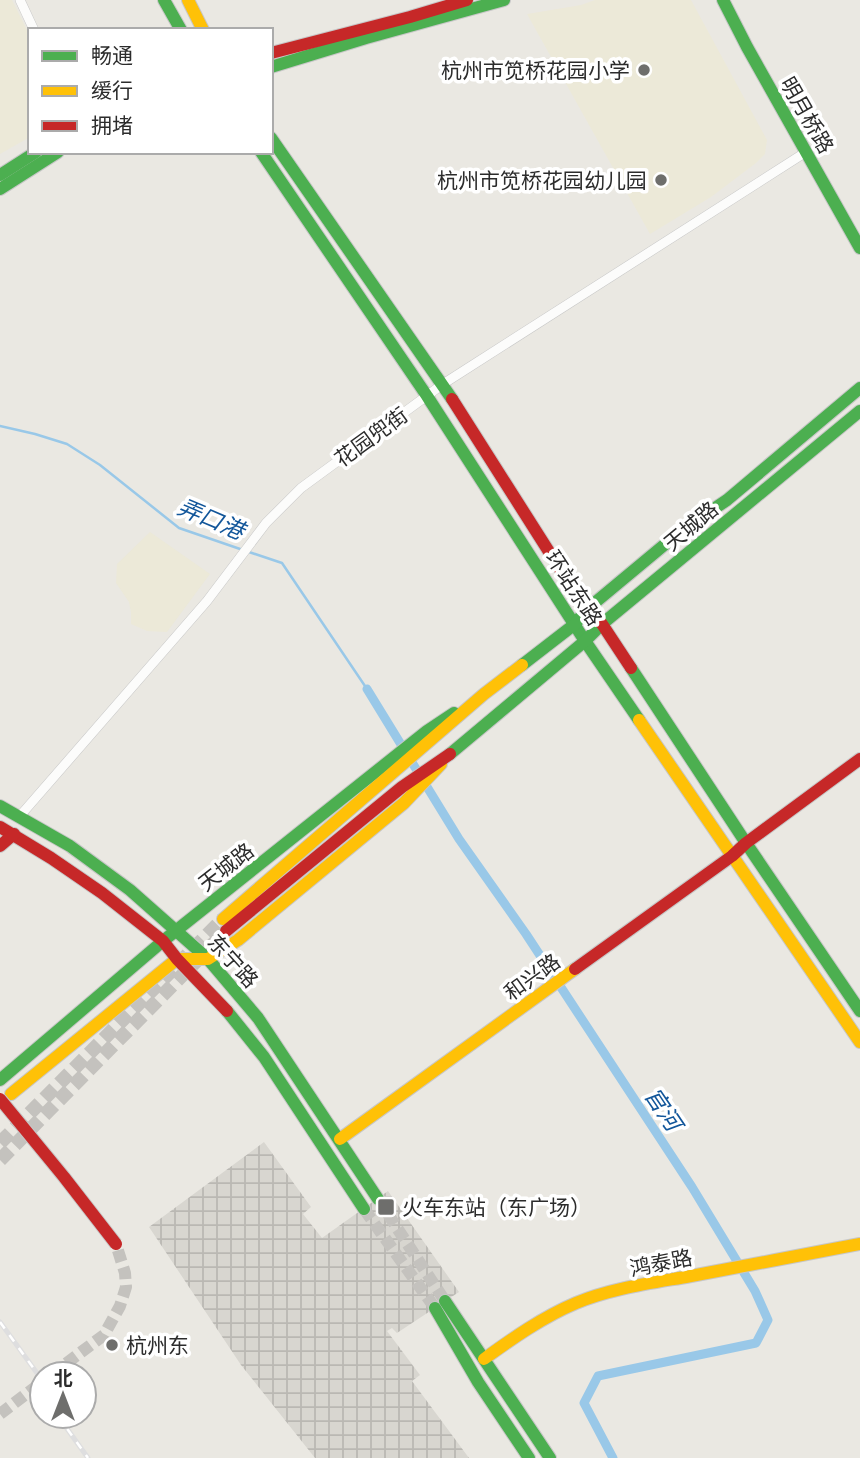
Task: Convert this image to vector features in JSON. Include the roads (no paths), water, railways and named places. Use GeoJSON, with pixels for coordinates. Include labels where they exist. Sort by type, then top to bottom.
{"type":"FeatureCollection","features":[{"type":"Feature","properties":{"kind":"main road"},"geometry":{"type":"LineString","coordinates":[[164,0],[180,28]]}},
{"type":"Feature","properties":{"kind":"main road"},"geometry":{"type":"LineString","coordinates":[[188,0],[202,28]]}},
{"type":"Feature","properties":{"kind":"main road"},"geometry":{"type":"LineString","coordinates":[[273,52],[467,0]]}},
{"type":"Feature","properties":{"kind":"main road"},"geometry":{"type":"LineString","coordinates":[[273,66],[504,0]]}},
{"type":"Feature","properties":{"kind":"main road","name":"明月桥路"},"geometry":{"type":"LineString","coordinates":[[723,0],[860,248]]}},
{"type":"Feature","properties":{"kind":"main road","name":"环站东路"},"geometry":{"type":"LineString","coordinates":[[273,141],[443,384],[586,610],[602,624],[860,1011]]}},
{"type":"Feature","properties":{"kind":"main road"},"geometry":{"type":"LineString","coordinates":[[0,175],[33,154]]}},
{"type":"Feature","properties":{"kind":"main road"},"geometry":{"type":"LineString","coordinates":[[0,189],[55,154]]}},
{"type":"Feature","properties":{"kind":"main road","name":"环站东路"},"geometry":{"type":"LineString","coordinates":[[262,154],[428,396],[585,641],[860,1042]]}},
{"type":"Feature","properties":{"kind":"main road","name":"天城路"},"geometry":{"type":"LineString","coordinates":[[451,753],[426,782],[408,791],[224,925],[421,742],[575,624],[586,610],[681,531],[727,500],[860,388]]}},
{"type":"Feature","properties":{"kind":"main road","name":"天城路"},"geometry":{"type":"LineString","coordinates":[[208,959],[237,940],[408,791],[435,764],[860,411]]}},
{"type":"Feature","properties":{"kind":"main road","name":"和兴路"},"geometry":{"type":"LineString","coordinates":[[340,1139],[732,856],[860,759]]}},
{"type":"Feature","properties":{"kind":"main road","name":"天城路"},"geometry":{"type":"LineString","coordinates":[[0,1082],[163,941],[393,766]]}},
{"type":"Feature","properties":{"kind":"main road","name":"东宁路"},"geometry":{"type":"LineString","coordinates":[[0,806],[70,846],[130,890],[208,959],[258,1018],[378,1199]]}},
{"type":"Feature","properties":{"kind":"main road","name":"东宁路"},"geometry":{"type":"LineString","coordinates":[[0,828],[51,858],[102,893],[163,941],[229,1013],[264,1058],[364,1209]]}},
{"type":"Feature","properties":{"kind":"main road"},"geometry":{"type":"LineString","coordinates":[[0,846],[14,835]]}},
{"type":"Feature","properties":{"kind":"main road"},"geometry":{"type":"LineString","coordinates":[[116,1244],[6,1097],[177,959],[208,959]]}},
{"type":"Feature","properties":{"kind":"main road","name":"鸿泰路"},"geometry":{"type":"LineString","coordinates":[[484,1359],[523,1331],[577,1302],[651,1283],[860,1244]]}},
{"type":"Feature","properties":{"kind":"main road"},"geometry":{"type":"LineString","coordinates":[[529,1458],[478,1382],[440,1305],[484,1359],[550,1458]]}},
{"type":"Feature","properties":{"kind":"street"},"geometry":{"type":"LineString","coordinates":[[20,0],[33,28]]}},
{"type":"Feature","properties":{"kind":"street","name":"花园兜街"},"geometry":{"type":"LineString","coordinates":[[19,817],[207,601],[266,523],[309,482],[443,384],[806,152]]}},
{"type":"Feature","properties":{"kind":"street"},"geometry":{"type":"LineString","coordinates":[[0,1082],[6,1097]]}},
{"type":"Feature","properties":{"kind":"waterway","name":"弄口港"},"geometry":{"type":"LineString","coordinates":[[0,426],[67,444],[100,465],[179,528],[243,550]]}},
{"type":"Feature","properties":{"kind":"waterway","name":"弄口港"},"geometry":{"type":"LineString","coordinates":[[249,552],[282,563],[367,689]]}},
{"type":"Feature","properties":{"kind":"waterway","name":"官河"},"geometry":{"type":"LineString","coordinates":[[367,689],[459,839],[526,934],[692,1187],[755,1291],[768,1320],[756,1343],[598,1376],[584,1403],[613,1458]]}},
{"type":"Feature","properties":{"kind":"tunnel"},"geometry":{"type":"LineString","coordinates":[[0,1143],[223,919]]}},
{"type":"Feature","properties":{"kind":"tunnel"},"geometry":{"type":"LineString","coordinates":[[0,1160],[226,931]]}},
{"type":"Feature","properties":{"kind":"tunnel"},"geometry":{"type":"LineString","coordinates":[[378,1199],[445,1301]]}},
{"type":"Feature","properties":{"kind":"tunnel"},"geometry":{"type":"LineString","coordinates":[[364,1209],[435,1308]]}},
{"type":"Feature","properties":{"kind":"tunnel"},"geometry":{"type":"LineString","coordinates":[[71,1360],[104,1335],[120,1306],[126,1287],[125,1273],[116,1244]]}},
{"type":"Feature","properties":{"kind":"tunnel"},"geometry":{"type":"LineString","coordinates":[[0,1414],[28,1393]]}},
{"type":"Feature","properties":{"kind":"railway"},"geometry":{"type":"LineString","coordinates":[[0,1322],[28,1361]]}},
{"type":"Feature","properties":{"kind":"railway"},"geometry":{"type":"LineString","coordinates":[[68,1430],[88,1458]]}},
{"type":"Feature","properties":{"kind":"place","name":"杭州市笕桥花园小学"},"geometry":{"type":"Point","coordinates":[644,70]}},
{"type":"Feature","properties":{"kind":"place","name":"杭州市笕桥花园幼儿园"},"geometry":{"type":"Point","coordinates":[661,180]}},
{"type":"Feature","properties":{"kind":"place","name":"火车东站（东广场）"},"geometry":{"type":"Point","coordinates":[386,1207]}},
{"type":"Feature","properties":{"kind":"place","name":"杭州东"},"geometry":{"type":"Point","coordinates":[112,1345]}}]}
